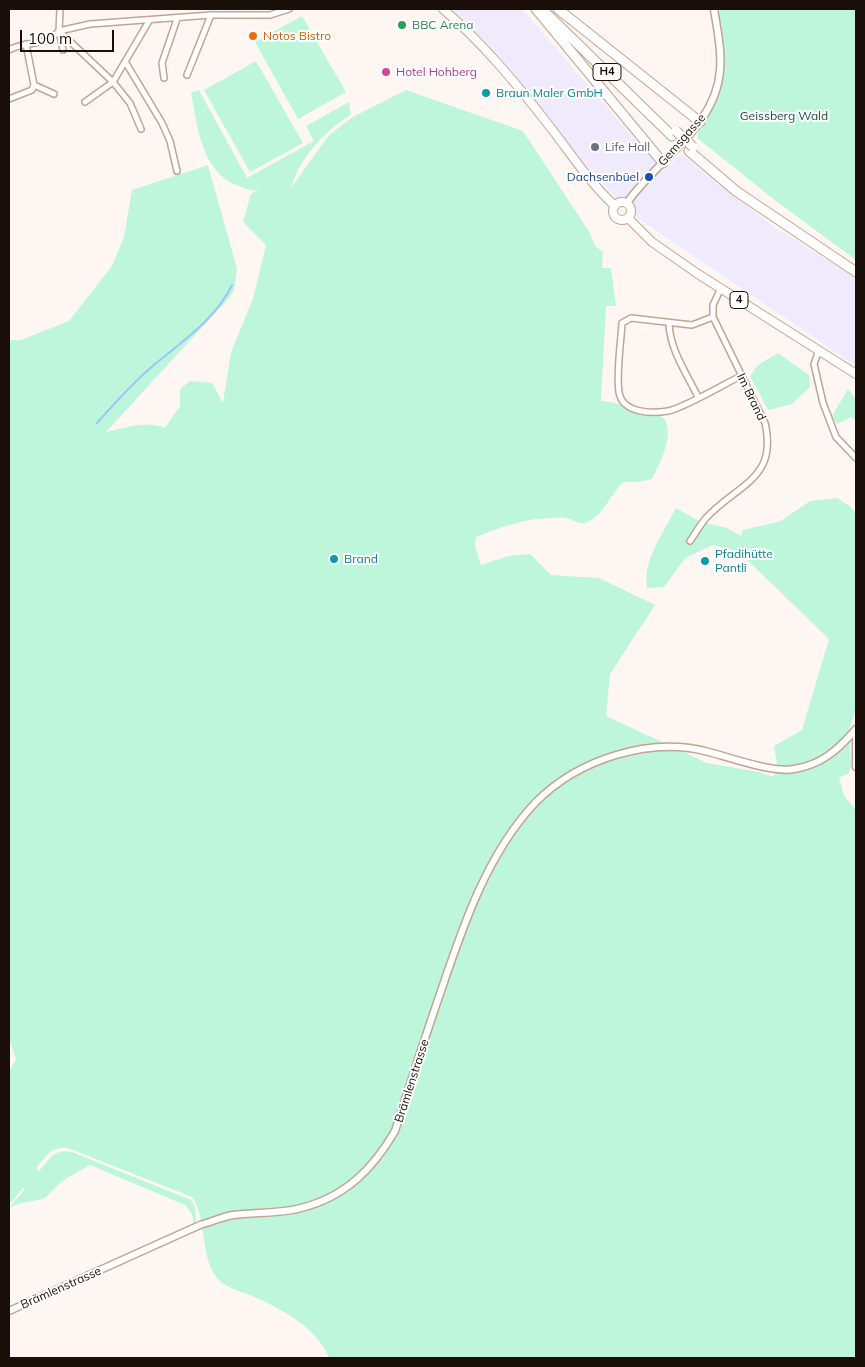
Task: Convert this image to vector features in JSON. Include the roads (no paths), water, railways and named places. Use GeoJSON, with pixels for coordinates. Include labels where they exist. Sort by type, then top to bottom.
{"type":"FeatureCollection","features":[{"type":"Feature","properties":{"kind":"highway"},"geometry":{"type":"LineString","coordinates":[[536,9],[663,163]]}},
{"type":"Feature","properties":{"kind":"highway","name":"H4"},"geometry":{"type":"LineString","coordinates":[[541,9],[736,191],[856,272]]}},
{"type":"Feature","properties":{"kind":"highway","name":"H4"},"geometry":{"type":"LineString","coordinates":[[551,9],[674,134]]}},
{"type":"Feature","properties":{"kind":"highway"},"geometry":{"type":"LineString","coordinates":[[558,9],[700,122]]}},
{"type":"Feature","properties":{"kind":"main road","name":"4"},"geometry":{"type":"LineString","coordinates":[[443,9],[474,38],[514,81],[572,158],[615,206],[613,210],[616,217],[622,220],[628,218],[652,242],[856,374]]}},
{"type":"Feature","properties":{"kind":"main road"},"geometry":{"type":"LineString","coordinates":[[615,206],[622,202],[627,203],[631,210],[628,218]]}},
{"type":"Feature","properties":{"kind":"street"},"geometry":{"type":"LineString","coordinates":[[60,9],[59,30],[63,50]]}},
{"type":"Feature","properties":{"kind":"street"},"geometry":{"type":"LineString","coordinates":[[9,50],[26,44],[45,42],[59,30],[90,24],[211,15],[270,15],[289,9]]}},
{"type":"Feature","properties":{"kind":"street","name":"Gemsgasse"},"geometry":{"type":"LineString","coordinates":[[627,203],[700,122],[712,103],[720,71],[714,9]]}},
{"type":"Feature","properties":{"kind":"street"},"geometry":{"type":"LineString","coordinates":[[187,75],[211,15]]}},
{"type":"Feature","properties":{"kind":"street"},"geometry":{"type":"LineString","coordinates":[[164,78],[162,63],[177,19]]}},
{"type":"Feature","properties":{"kind":"street"},"geometry":{"type":"LineString","coordinates":[[85,102],[114,82],[149,21]]}},
{"type":"Feature","properties":{"kind":"street"},"geometry":{"type":"LineString","coordinates":[[59,30],[114,82],[130,103],[141,129]]}},
{"type":"Feature","properties":{"kind":"street"},"geometry":{"type":"LineString","coordinates":[[9,98],[32,90],[34,86],[26,44]]}},
{"type":"Feature","properties":{"kind":"street"},"geometry":{"type":"LineString","coordinates":[[126,62],[162,123],[170,141],[177,171]]}},
{"type":"Feature","properties":{"kind":"street"},"geometry":{"type":"LineString","coordinates":[[34,86],[54,94]]}},
{"type":"Feature","properties":{"kind":"street"},"geometry":{"type":"LineString","coordinates":[[721,288],[713,305],[713,317],[692,325],[669,324],[632,318],[622,323],[619,393],[624,404],[634,410],[670,411],[741,376]]}},
{"type":"Feature","properties":{"kind":"street","name":"Im Brand"},"geometry":{"type":"LineString","coordinates":[[690,541],[706,518],[756,476],[766,459],[769,440],[765,423],[713,317]]}},
{"type":"Feature","properties":{"kind":"street"},"geometry":{"type":"LineString","coordinates":[[669,324],[670,335],[676,352],[698,397]]}},
{"type":"Feature","properties":{"kind":"street"},"geometry":{"type":"LineString","coordinates":[[819,350],[814,364],[823,403],[836,437],[856,458]]}},
{"type":"Feature","properties":{"kind":"street"},"geometry":{"type":"LineString","coordinates":[[856,726],[856,767]]}},
{"type":"Feature","properties":{"kind":"street","name":"Brämlenstrasse"},"geometry":{"type":"LineString","coordinates":[[9,1311],[200,1225],[231,1215],[300,1209],[352,1186],[381,1156],[396,1131],[461,932],[487,873],[525,814],[562,781],[590,765],[619,754],[648,748],[675,747],[706,751],[762,766],[792,770],[822,761],[841,747],[856,729]]}},
{"type":"Feature","properties":{"kind":"waterway"},"geometry":{"type":"LineString","coordinates":[[97,423],[141,376],[206,321],[225,298],[232,285]]}},
{"type":"Feature","properties":{"kind":"place","name":"BBC Arena"},"geometry":{"type":"Point","coordinates":[402,25]}},
{"type":"Feature","properties":{"kind":"place","name":"Notos Bistro"},"geometry":{"type":"Point","coordinates":[253,36]}},
{"type":"Feature","properties":{"kind":"place","name":"Hotel Hohberg"},"geometry":{"type":"Point","coordinates":[386,72]}},
{"type":"Feature","properties":{"kind":"place","name":"Braun Maler GmbH"},"geometry":{"type":"Point","coordinates":[486,93]}},
{"type":"Feature","properties":{"kind":"place","name":"Life Hall"},"geometry":{"type":"Point","coordinates":[595,147]}},
{"type":"Feature","properties":{"kind":"place","name":"Dachsenbüel"},"geometry":{"type":"Point","coordinates":[649,177]}},
{"type":"Feature","properties":{"kind":"place","name":"Brand"},"geometry":{"type":"Point","coordinates":[334,559]}},
{"type":"Feature","properties":{"kind":"place","name":"Pfadihütte Pantli"},"geometry":{"type":"Point","coordinates":[705,561]}},
{"type":"Feature","properties":{"kind":"park label","name":"Geissberg Wald"},"geometry":{"type":"Point","coordinates":[784,116]}}]}
